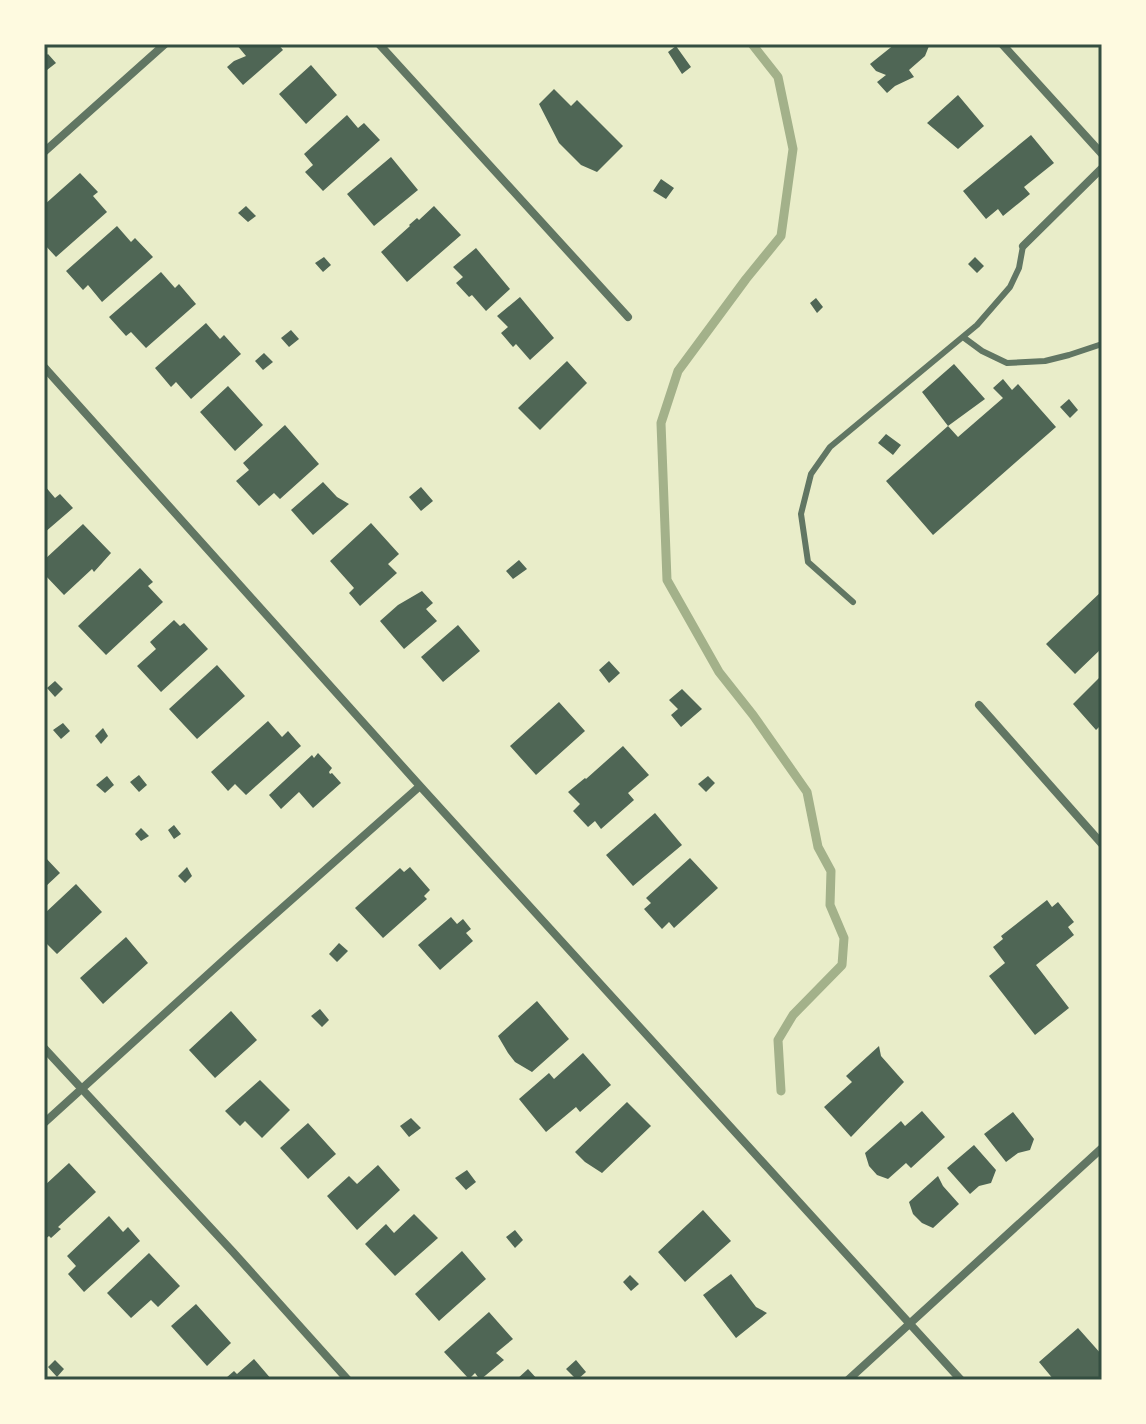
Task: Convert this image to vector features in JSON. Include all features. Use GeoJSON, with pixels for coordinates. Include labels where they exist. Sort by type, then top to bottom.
{"type":"FeatureCollection","features":[{"type":"Feature","properties":{"kind":"street"},"geometry":{"type":"LineString","coordinates":[[44,152],[165,44]]}},
{"type":"Feature","properties":{"kind":"street"},"geometry":{"type":"LineString","coordinates":[[379,44],[628,317]]}},
{"type":"Feature","properties":{"kind":"street"},"geometry":{"type":"LineString","coordinates":[[1002,44],[1102,154]]}},
{"type":"Feature","properties":{"kind":"street"},"geometry":{"type":"LineString","coordinates":[[1023,246],[1102,168]]}},
{"type":"Feature","properties":{"kind":"street"},"geometry":{"type":"LineString","coordinates":[[44,367],[420,786],[961,1380]]}},
{"type":"Feature","properties":{"kind":"street"},"geometry":{"type":"LineString","coordinates":[[979,705],[1102,844]]}},
{"type":"Feature","properties":{"kind":"street"},"geometry":{"type":"LineString","coordinates":[[44,1123],[420,786]]}},
{"type":"Feature","properties":{"kind":"street"},"geometry":{"type":"LineString","coordinates":[[44,1048],[348,1380]]}},
{"type":"Feature","properties":{"kind":"street"},"geometry":{"type":"LineString","coordinates":[[848,1380],[1102,1148]]}},
{"type":"Feature","properties":{"kind":"lane"},"geometry":{"type":"LineString","coordinates":[[853,602],[808,562],[801,514],[811,474],[830,447],[977,325],[1010,287],[1019,268],[1023,246]]}},
{"type":"Feature","properties":{"kind":"lane"},"geometry":{"type":"LineString","coordinates":[[963,337],[1007,363],[1045,361],[1102,344]]}},
{"type":"Feature","properties":{"kind":"building"},"geometry":{"type":"Polygon","coordinates":[[[236,44],[278,44],[283,50],[243,85],[227,67],[246,56],[236,44]]]}},
{"type":"Feature","properties":{"kind":"building"},"geometry":{"type":"Polygon","coordinates":[[[895,44],[929,46],[925,56],[909,70],[914,77],[887,93],[877,82],[886,75],[870,64],[895,44]]]}},
{"type":"Feature","properties":{"kind":"building"},"geometry":{"type":"Polygon","coordinates":[[[676,46],[691,67],[682,74],[668,52],[676,46]]]}},
{"type":"Feature","properties":{"kind":"building"},"geometry":{"type":"Polygon","coordinates":[[[48,54],[56,63],[47,70],[44,57],[48,54]]]}},
{"type":"Feature","properties":{"kind":"building"},"geometry":{"type":"Polygon","coordinates":[[[311,65],[337,95],[306,124],[279,94],[311,65]]]}},
{"type":"Feature","properties":{"kind":"building"},"geometry":{"type":"Polygon","coordinates":[[[554,89],[571,106],[577,100],[623,146],[597,172],[581,165],[559,143],[539,104],[554,89]]]}},
{"type":"Feature","properties":{"kind":"building"},"geometry":{"type":"Polygon","coordinates":[[[958,95],[984,126],[958,149],[927,123],[958,95]]]}},
{"type":"Feature","properties":{"kind":"building"},"geometry":{"type":"Polygon","coordinates":[[[347,115],[358,128],[364,123],[380,140],[323,191],[305,172],[313,165],[304,154],[347,115]]]}},
{"type":"Feature","properties":{"kind":"building"},"geometry":{"type":"Polygon","coordinates":[[[1031,135],[1054,163],[1024,187],[1030,194],[1003,216],[998,209],[986,219],[963,191],[1031,135]]]}},
{"type":"Feature","properties":{"kind":"building"},"geometry":{"type":"Polygon","coordinates":[[[391,157],[418,190],[374,226],[347,194],[391,157]]]}},
{"type":"Feature","properties":{"kind":"building"},"geometry":{"type":"Polygon","coordinates":[[[80,173],[98,192],[93,196],[107,212],[56,257],[44,244],[44,205],[80,173]]]}},
{"type":"Feature","properties":{"kind":"building"},"geometry":{"type":"Polygon","coordinates":[[[661,179],[674,188],[666,199],[653,191],[661,179]]]}},
{"type":"Feature","properties":{"kind":"building"},"geometry":{"type":"Polygon","coordinates":[[[246,206],[256,216],[248,222],[238,213],[246,206]]]}},
{"type":"Feature","properties":{"kind":"building"},"geometry":{"type":"Polygon","coordinates":[[[434,206],[461,235],[407,282],[381,252],[434,206]]]}},
{"type":"Feature","properties":{"kind":"building"},"geometry":{"type":"Polygon","coordinates":[[[117,226],[131,242],[135,238],[153,257],[102,302],[88,285],[83,290],[66,271],[117,226]]]}},
{"type":"Feature","properties":{"kind":"building"},"geometry":{"type":"Polygon","coordinates":[[[476,248],[510,289],[486,311],[456,283],[463,277],[453,267],[476,248]]]}},
{"type":"Feature","properties":{"kind":"building"},"geometry":{"type":"Polygon","coordinates":[[[324,257],[331,265],[323,272],[315,263],[324,257]]]}},
{"type":"Feature","properties":{"kind":"building"},"geometry":{"type":"Polygon","coordinates":[[[975,257],[984,266],[977,273],[968,264],[975,257]]]}},
{"type":"Feature","properties":{"kind":"building"},"geometry":{"type":"Polygon","coordinates":[[[161,272],[175,288],[179,284],[196,304],[146,348],[131,332],[126,336],[109,317],[161,272]]]}},
{"type":"Feature","properties":{"kind":"building"},"geometry":{"type":"Polygon","coordinates":[[[520,297],[554,338],[530,360],[501,333],[508,327],[497,316],[520,297]]]}},
{"type":"Feature","properties":{"kind":"building"},"geometry":{"type":"Polygon","coordinates":[[[816,298],[823,307],[817,313],[810,303],[816,298]]]}},
{"type":"Feature","properties":{"kind":"building"},"geometry":{"type":"Polygon","coordinates":[[[206,323],[220,339],[224,335],[241,354],[191,399],[176,382],[171,387],[155,368],[206,323]]]}},
{"type":"Feature","properties":{"kind":"building"},"geometry":{"type":"Polygon","coordinates":[[[291,330],[299,339],[289,347],[281,338],[291,330]]]}},
{"type":"Feature","properties":{"kind":"building"},"geometry":{"type":"Polygon","coordinates":[[[264,353],[273,362],[263,370],[255,361],[264,353]]]}},
{"type":"Feature","properties":{"kind":"building"},"geometry":{"type":"Polygon","coordinates":[[[567,361],[587,383],[540,430],[518,408],[567,361]]]}},
{"type":"Feature","properties":{"kind":"building"},"geometry":{"type":"Polygon","coordinates":[[[954,364],[985,399],[948,426],[922,392],[954,364]]]}},
{"type":"Feature","properties":{"kind":"building"},"geometry":{"type":"Polygon","coordinates":[[[1003,379],[1012,390],[1018,384],[1056,427],[933,535],[886,481],[948,426],[958,437],[1003,398],[993,388],[1003,379]]]}},
{"type":"Feature","properties":{"kind":"building"},"geometry":{"type":"Polygon","coordinates":[[[228,386],[263,425],[235,451],[200,412],[228,386]]]}},
{"type":"Feature","properties":{"kind":"building"},"geometry":{"type":"Polygon","coordinates":[[[1069,399],[1078,410],[1070,418],[1060,407],[1069,399]]]}},
{"type":"Feature","properties":{"kind":"building"},"geometry":{"type":"Polygon","coordinates":[[[285,425],[319,464],[280,499],[274,493],[259,506],[236,481],[249,470],[243,463],[285,425]]]}},
{"type":"Feature","properties":{"kind":"building"},"geometry":{"type":"Polygon","coordinates":[[[886,434],[901,445],[893,455],[878,443],[886,434]]]}},
{"type":"Feature","properties":{"kind":"building"},"geometry":{"type":"Polygon","coordinates":[[[323,482],[337,497],[349,504],[313,535],[291,510],[323,482]]]}},
{"type":"Feature","properties":{"kind":"building"},"geometry":{"type":"Polygon","coordinates":[[[44,485],[55,498],[60,494],[73,508],[44,533],[44,485]]]}},
{"type":"Feature","properties":{"kind":"building"},"geometry":{"type":"Polygon","coordinates":[[[421,487],[433,501],[421,511],[409,497],[421,487]]]}},
{"type":"Feature","properties":{"kind":"building"},"geometry":{"type":"Polygon","coordinates":[[[371,523],[399,554],[388,564],[397,573],[360,606],[349,593],[354,588],[330,561],[371,523]]]}},
{"type":"Feature","properties":{"kind":"building"},"geometry":{"type":"Polygon","coordinates":[[[83,524],[111,553],[94,572],[92,569],[64,595],[44,574],[44,560],[83,524]]]}},
{"type":"Feature","properties":{"kind":"building"},"geometry":{"type":"Polygon","coordinates":[[[519,560],[527,569],[513,579],[506,571],[519,560]]]}},
{"type":"Feature","properties":{"kind":"building"},"geometry":{"type":"Polygon","coordinates":[[[140,568],[153,582],[148,586],[163,602],[106,655],[78,626],[140,568]]]}},
{"type":"Feature","properties":{"kind":"building"},"geometry":{"type":"Polygon","coordinates":[[[422,591],[433,603],[426,609],[437,621],[404,649],[380,621],[398,605],[422,591]]]}},
{"type":"Feature","properties":{"kind":"building"},"geometry":{"type":"Polygon","coordinates":[[[1102,591],[1102,648],[1075,674],[1046,644],[1102,591]]]}},
{"type":"Feature","properties":{"kind":"building"},"geometry":{"type":"Polygon","coordinates":[[[174,620],[180,626],[184,623],[208,649],[161,692],[137,666],[156,649],[150,642],[174,620]]]}},
{"type":"Feature","properties":{"kind":"building"},"geometry":{"type":"Polygon","coordinates":[[[458,625],[480,651],[443,682],[421,657],[458,625]]]}},
{"type":"Feature","properties":{"kind":"building"},"geometry":{"type":"Polygon","coordinates":[[[609,661],[620,673],[609,683],[599,670],[609,661]]]}},
{"type":"Feature","properties":{"kind":"building"},"geometry":{"type":"Polygon","coordinates":[[[217,665],[245,696],[197,739],[169,709],[217,665]]]}},
{"type":"Feature","properties":{"kind":"building"},"geometry":{"type":"Polygon","coordinates":[[[1102,675],[1102,724],[1096,730],[1073,704],[1102,675]]]}},
{"type":"Feature","properties":{"kind":"building"},"geometry":{"type":"Polygon","coordinates":[[[55,681],[63,689],[55,697],[47,688],[55,681]]]}},
{"type":"Feature","properties":{"kind":"building"},"geometry":{"type":"Polygon","coordinates":[[[682,689],[702,709],[681,727],[671,715],[678,709],[669,700],[682,689]]]}},
{"type":"Feature","properties":{"kind":"building"},"geometry":{"type":"Polygon","coordinates":[[[559,702],[585,731],[536,775],[510,746],[559,702]]]}},
{"type":"Feature","properties":{"kind":"building"},"geometry":{"type":"Polygon","coordinates":[[[268,721],[282,737],[288,731],[301,746],[246,795],[235,784],[228,791],[211,772],[268,721]]]}},
{"type":"Feature","properties":{"kind":"building"},"geometry":{"type":"Polygon","coordinates":[[[63,723],[70,731],[61,739],[53,730],[63,723]]]}},
{"type":"Feature","properties":{"kind":"building"},"geometry":{"type":"Polygon","coordinates":[[[103,728],[108,736],[101,744],[95,736],[103,728]]]}},
{"type":"Feature","properties":{"kind":"building"},"geometry":{"type":"Polygon","coordinates":[[[623,746],[649,775],[628,793],[634,800],[601,829],[595,821],[588,827],[573,811],[580,804],[568,792],[623,746]]]}},
{"type":"Feature","properties":{"kind":"building"},"geometry":{"type":"Polygon","coordinates":[[[318,753],[332,768],[330,774],[341,783],[313,808],[299,792],[281,809],[269,795],[318,753]]]}},
{"type":"Feature","properties":{"kind":"building"},"geometry":{"type":"Polygon","coordinates":[[[139,775],[147,785],[139,792],[130,782],[139,775]]]}},
{"type":"Feature","properties":{"kind":"building"},"geometry":{"type":"Polygon","coordinates":[[[107,776],[114,785],[105,793],[96,785],[107,776]]]}},
{"type":"Feature","properties":{"kind":"building"},"geometry":{"type":"Polygon","coordinates":[[[708,776],[715,783],[706,792],[698,784],[708,776]]]}},
{"type":"Feature","properties":{"kind":"building"},"geometry":{"type":"Polygon","coordinates":[[[655,813],[682,845],[633,886],[606,855],[655,813]]]}},
{"type":"Feature","properties":{"kind":"building"},"geometry":{"type":"Polygon","coordinates":[[[174,825],[181,834],[174,839],[168,830],[174,825]]]}},
{"type":"Feature","properties":{"kind":"building"},"geometry":{"type":"Polygon","coordinates":[[[141,828],[149,836],[141,841],[135,834],[141,828]]]}},
{"type":"Feature","properties":{"kind":"building"},"geometry":{"type":"Polygon","coordinates":[[[44,856],[60,873],[44,888],[44,856]]]}},
{"type":"Feature","properties":{"kind":"building"},"geometry":{"type":"Polygon","coordinates":[[[690,858],[718,888],[674,928],[669,922],[662,929],[644,909],[651,903],[646,898],[690,858]]]}},
{"type":"Feature","properties":{"kind":"building"},"geometry":{"type":"Polygon","coordinates":[[[187,867],[192,876],[185,883],[178,876],[187,867]]]}},
{"type":"Feature","properties":{"kind":"building"},"geometry":{"type":"Polygon","coordinates":[[[410,867],[430,890],[424,896],[427,899],[383,938],[355,908],[400,868],[404,872],[410,867]]]}},
{"type":"Feature","properties":{"kind":"building"},"geometry":{"type":"Polygon","coordinates":[[[76,884],[102,912],[57,954],[44,941],[44,914],[76,884]]]}},
{"type":"Feature","properties":{"kind":"building"},"geometry":{"type":"Polygon","coordinates":[[[1047,900],[1052,907],[1058,902],[1074,922],[1068,927],[1074,935],[1036,965],[1069,1008],[1035,1035],[989,976],[1005,963],[993,947],[1003,939],[1001,936],[1047,900]]]}},
{"type":"Feature","properties":{"kind":"building"},"geometry":{"type":"Polygon","coordinates":[[[451,917],[457,924],[463,919],[471,929],[466,933],[473,941],[440,970],[418,945],[451,917]]]}},
{"type":"Feature","properties":{"kind":"building"},"geometry":{"type":"Polygon","coordinates":[[[126,937],[148,963],[103,1004],[80,978],[126,937]]]}},
{"type":"Feature","properties":{"kind":"building"},"geometry":{"type":"Polygon","coordinates":[[[339,943],[348,951],[337,962],[329,954],[339,943]]]}},
{"type":"Feature","properties":{"kind":"building"},"geometry":{"type":"Polygon","coordinates":[[[537,1001],[569,1039],[532,1072],[515,1062],[498,1036],[537,1001]]]}},
{"type":"Feature","properties":{"kind":"building"},"geometry":{"type":"Polygon","coordinates":[[[320,1009],[329,1020],[322,1027],[311,1016],[320,1009]]]}},
{"type":"Feature","properties":{"kind":"building"},"geometry":{"type":"Polygon","coordinates":[[[231,1011],[257,1040],[215,1078],[189,1050],[231,1011]]]}},
{"type":"Feature","properties":{"kind":"building"},"geometry":{"type":"Polygon","coordinates":[[[879,1046],[881,1056],[904,1082],[851,1137],[824,1107],[852,1082],[846,1076],[879,1046]]]}},
{"type":"Feature","properties":{"kind":"building"},"geometry":{"type":"Polygon","coordinates":[[[583,1053],[611,1085],[580,1112],[576,1107],[546,1132],[519,1099],[549,1073],[554,1079],[583,1053]]]}},
{"type":"Feature","properties":{"kind":"building"},"geometry":{"type":"Polygon","coordinates":[[[260,1080],[290,1110],[262,1138],[245,1121],[240,1126],[225,1111],[260,1080]]]}},
{"type":"Feature","properties":{"kind":"building"},"geometry":{"type":"Polygon","coordinates":[[[627,1102],[651,1126],[602,1173],[575,1152],[627,1102]]]}},
{"type":"Feature","properties":{"kind":"building"},"geometry":{"type":"Polygon","coordinates":[[[922,1111],[945,1137],[911,1168],[906,1163],[888,1179],[877,1175],[869,1166],[865,1153],[901,1121],[905,1126],[922,1111]]]}},
{"type":"Feature","properties":{"kind":"building"},"geometry":{"type":"Polygon","coordinates":[[[1013,1112],[1034,1139],[1030,1150],[1018,1153],[1006,1162],[984,1134],[1013,1112]]]}},
{"type":"Feature","properties":{"kind":"building"},"geometry":{"type":"Polygon","coordinates":[[[411,1118],[421,1128],[409,1137],[400,1126],[411,1118]]]}},
{"type":"Feature","properties":{"kind":"building"},"geometry":{"type":"Polygon","coordinates":[[[308,1123],[336,1154],[308,1179],[280,1148],[308,1123]]]}},
{"type":"Feature","properties":{"kind":"building"},"geometry":{"type":"Polygon","coordinates":[[[974,1145],[996,1170],[991,1183],[979,1186],[970,1194],[947,1168],[974,1145]]]}},
{"type":"Feature","properties":{"kind":"building"},"geometry":{"type":"Polygon","coordinates":[[[69,1163],[96,1192],[58,1227],[61,1229],[44,1240],[44,1186],[69,1163]]]}},
{"type":"Feature","properties":{"kind":"building"},"geometry":{"type":"Polygon","coordinates":[[[378,1165],[400,1190],[357,1230],[327,1196],[349,1176],[357,1184],[378,1165]]]}},
{"type":"Feature","properties":{"kind":"building"},"geometry":{"type":"Polygon","coordinates":[[[467,1170],[476,1182],[466,1190],[455,1178],[467,1170]]]}},
{"type":"Feature","properties":{"kind":"building"},"geometry":{"type":"Polygon","coordinates":[[[938,1176],[959,1204],[933,1228],[913,1214],[909,1202],[938,1176]]]}},
{"type":"Feature","properties":{"kind":"building"},"geometry":{"type":"Polygon","coordinates":[[[703,1210],[731,1241],[685,1282],[658,1252],[703,1210]]]}},
{"type":"Feature","properties":{"kind":"building"},"geometry":{"type":"Polygon","coordinates":[[[414,1214],[438,1238],[395,1276],[365,1244],[386,1224],[394,1233],[414,1214]]]}},
{"type":"Feature","properties":{"kind":"building"},"geometry":{"type":"Polygon","coordinates":[[[109,1216],[123,1232],[128,1227],[140,1241],[84,1292],[68,1274],[76,1266],[67,1256],[109,1216]]]}},
{"type":"Feature","properties":{"kind":"building"},"geometry":{"type":"Polygon","coordinates":[[[515,1230],[523,1240],[515,1248],[506,1237],[515,1230]]]}},
{"type":"Feature","properties":{"kind":"building"},"geometry":{"type":"Polygon","coordinates":[[[462,1251],[486,1279],[439,1321],[415,1294],[462,1251]]]}},
{"type":"Feature","properties":{"kind":"building"},"geometry":{"type":"Polygon","coordinates":[[[149,1253],[180,1286],[158,1307],[151,1300],[131,1318],[107,1293],[149,1253]]]}},
{"type":"Feature","properties":{"kind":"building"},"geometry":{"type":"Polygon","coordinates":[[[731,1274],[756,1307],[767,1313],[736,1338],[703,1295],[731,1274]]]}},
{"type":"Feature","properties":{"kind":"building"},"geometry":{"type":"Polygon","coordinates":[[[630,1275],[639,1284],[631,1291],[623,1282],[630,1275]]]}},
{"type":"Feature","properties":{"kind":"building"},"geometry":{"type":"Polygon","coordinates":[[[196,1304],[231,1343],[207,1366],[171,1326],[196,1304]]]}},
{"type":"Feature","properties":{"kind":"building"},"geometry":{"type":"Polygon","coordinates":[[[489,1312],[513,1339],[496,1353],[504,1360],[480,1380],[475,1373],[469,1379],[444,1352],[489,1312]]]}},
{"type":"Feature","properties":{"kind":"building"},"geometry":{"type":"Polygon","coordinates":[[[1078,1328],[1102,1355],[1102,1380],[1054,1380],[1039,1362],[1078,1328]]]}},
{"type":"Feature","properties":{"kind":"building"},"geometry":{"type":"Polygon","coordinates":[[[254,1359],[272,1380],[226,1378],[234,1371],[237,1374],[254,1359]]]}},
{"type":"Feature","properties":{"kind":"building"},"geometry":{"type":"Polygon","coordinates":[[[55,1360],[64,1369],[57,1377],[48,1367],[55,1360]]]}},
{"type":"Feature","properties":{"kind":"building"},"geometry":{"type":"Polygon","coordinates":[[[576,1360],[586,1372],[577,1380],[566,1369],[576,1360]]]}},
{"type":"Feature","properties":{"kind":"building"},"geometry":{"type":"Polygon","coordinates":[[[528,1369],[538,1380],[516,1380],[528,1369]]]}},
{"type":"Feature","properties":{"kind":"waterway"},"geometry":{"type":"LineString","coordinates":[[752,44],[778,77],[793,149],[781,236],[678,371],[661,423],[667,580],[719,672],[807,792],[818,847],[831,871],[830,905],[844,938],[842,965],[793,1015],[778,1040],[781,1091]]}}]}
